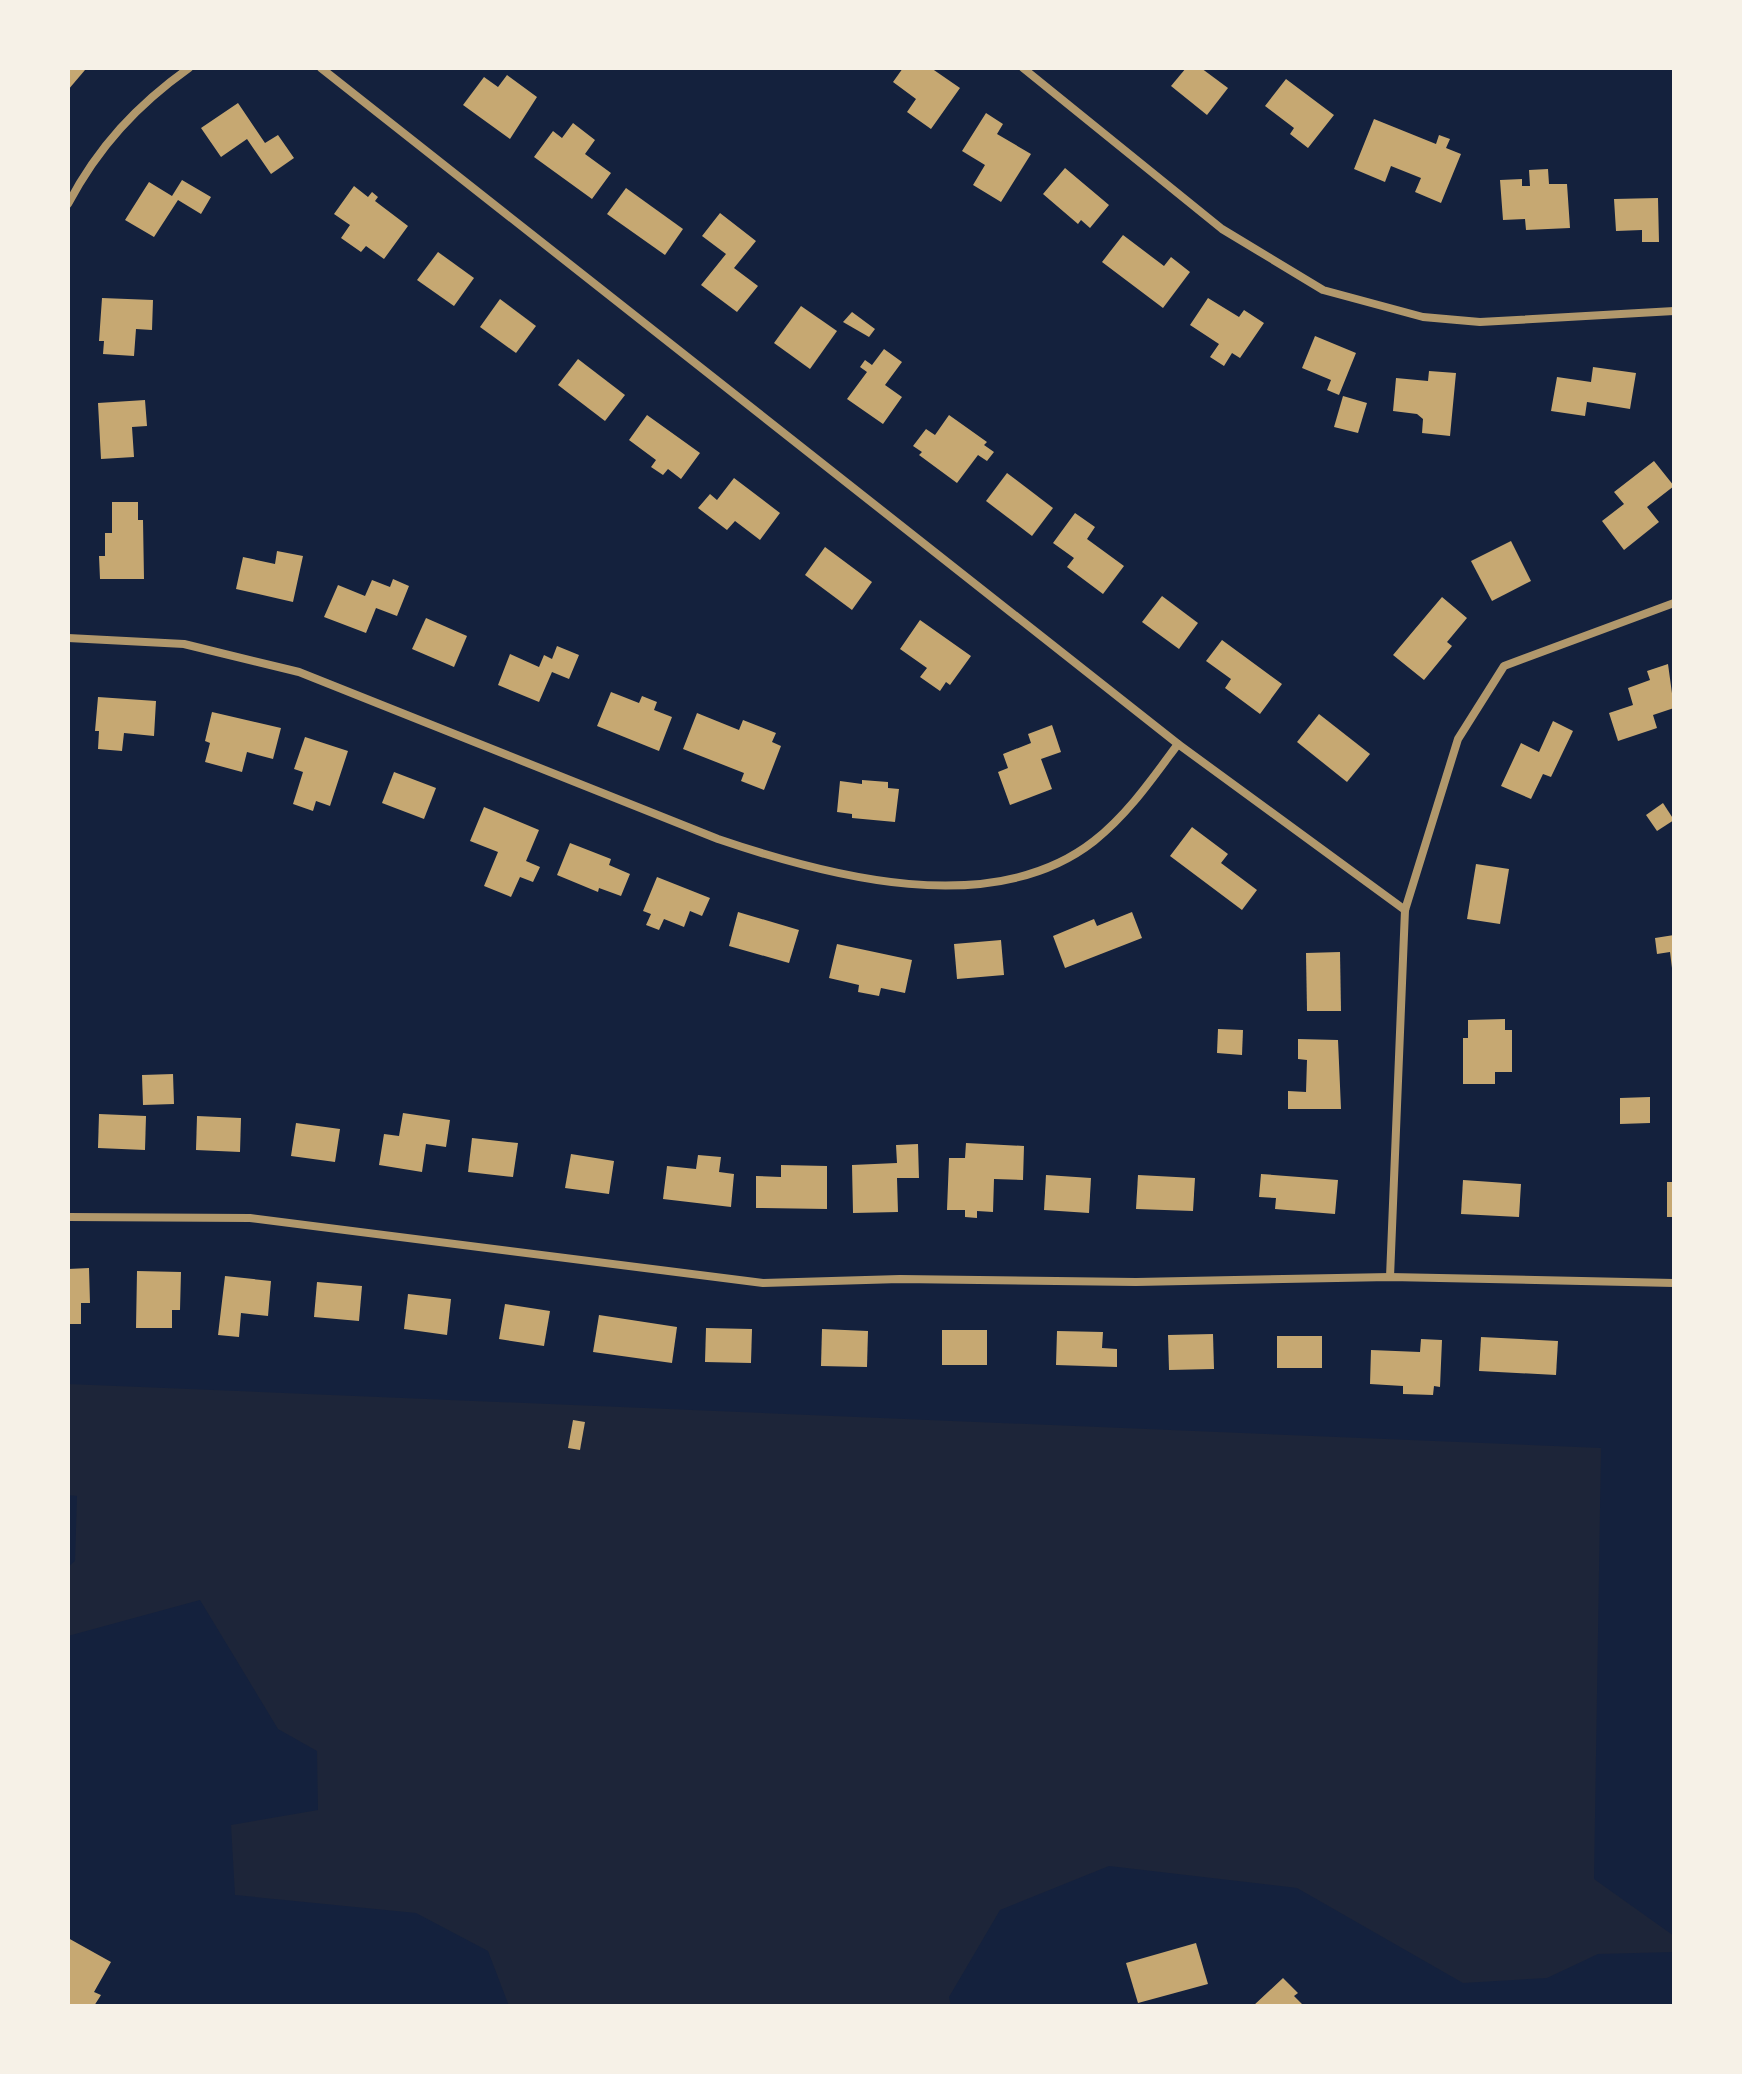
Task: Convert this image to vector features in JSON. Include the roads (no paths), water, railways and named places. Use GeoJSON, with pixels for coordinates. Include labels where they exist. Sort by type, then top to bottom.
{"type":"FeatureCollection","features":[{"type":"Feature","properties":{"kind":"street"},"geometry":{"type":"LineString","coordinates":[[68,204],[95,156],[133,112],[189,68]]}},
{"type":"Feature","properties":{"kind":"street"},"geometry":{"type":"LineString","coordinates":[[321,68],[1178,744],[1405,910]]}},
{"type":"Feature","properties":{"kind":"street"},"geometry":{"type":"LineString","coordinates":[[1023,68],[1222,229],[1323,290],[1423,317],[1480,322],[1674,311]]}},
{"type":"Feature","properties":{"kind":"street"},"geometry":{"type":"LineString","coordinates":[[1390,1277],[1405,910],[1458,739],[1504,666],[1674,603]]}},
{"type":"Feature","properties":{"kind":"street"},"geometry":{"type":"LineString","coordinates":[[68,638],[184,644],[263,662],[403,712],[718,839],[787,863],[853,879],[914,885],[976,884],[1055,864],[1091,844],[1118,821],[1178,744]]}},
{"type":"Feature","properties":{"kind":"street"},"geometry":{"type":"LineString","coordinates":[[68,1217],[250,1218],[763,1283],[900,1279],[1136,1282],[1390,1277],[1674,1283]]}}]}
